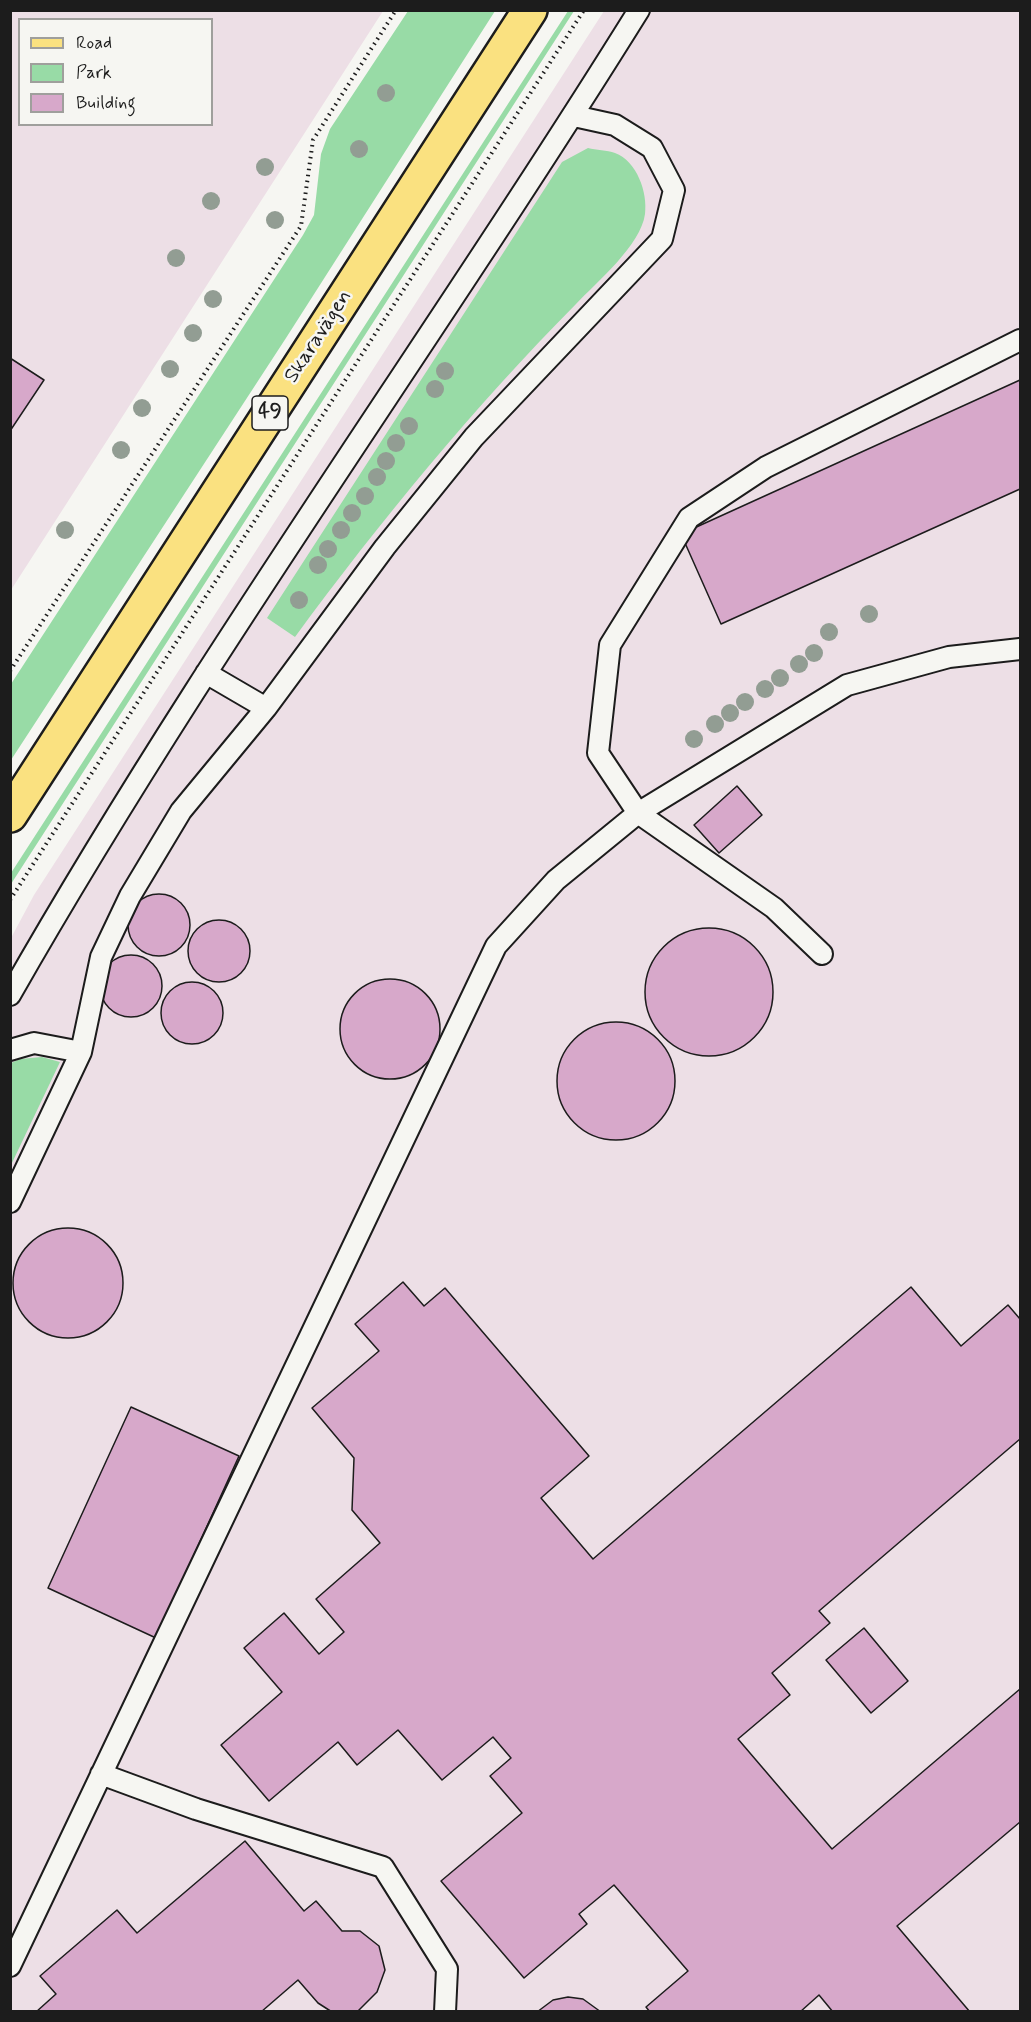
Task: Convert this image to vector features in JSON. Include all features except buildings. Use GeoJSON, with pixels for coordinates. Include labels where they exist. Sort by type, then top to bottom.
{"type":"FeatureCollection","features":[{"type":"Feature","properties":{"kind":"main road","name":"Skaravägen"},"geometry":{"type":"LineString","coordinates":[[10,815],[530,10]]}},
{"type":"Feature","properties":{"kind":"lane"},"geometry":{"type":"LineString","coordinates":[[10,995],[72,887],[206,673],[574,116],[639,10]]}},
{"type":"Feature","properties":{"kind":"lane"},"geometry":{"type":"LineString","coordinates":[[10,1202],[81,1052],[102,957],[130,896],[181,811],[266,708],[386,547],[474,437],[662,238],[674,190],[652,148],[615,125],[574,116]]}},
{"type":"Feature","properties":{"kind":"lane"},"geometry":{"type":"LineString","coordinates":[[822,954],[774,908],[638,813],[598,753],[610,645],[689,518],[766,467],[1020,340]]}},
{"type":"Feature","properties":{"kind":"lane"},"geometry":{"type":"LineString","coordinates":[[10,1966],[496,946],[556,880],[638,813],[847,685],[949,657],[1020,649]]}},
{"type":"Feature","properties":{"kind":"lane"},"geometry":{"type":"LineString","coordinates":[[206,673],[266,708]]}},
{"type":"Feature","properties":{"kind":"lane"},"geometry":{"type":"LineString","coordinates":[[10,1050],[34,1043],[81,1052]]}},
{"type":"Feature","properties":{"kind":"lane"},"geometry":{"type":"LineString","coordinates":[[101,1774],[196,1809],[383,1867],[447,1969],[445,2012]]}},
{"type":"Feature","properties":{"kind":"path"},"geometry":{"type":"LineString","coordinates":[[10,671],[301,226],[313,140],[396,10]]}},
{"type":"Feature","properties":{"kind":"path"},"geometry":{"type":"LineString","coordinates":[[10,900],[584,10]]}},
{"type":"Feature","properties":{"kind":"shaded area"},"geometry":{"type":"Polygon","coordinates":[[[11,11],[383,11],[11,590],[11,11]]]}},
{"type":"Feature","properties":{"kind":"shaded area"},"geometry":{"type":"Polygon","coordinates":[[[604,11],[1020,11],[1020,2011],[11,2012],[11,938],[34,895],[604,11]]]}},
{"type":"Feature","properties":{"kind":"green space"},"geometry":{"type":"Polygon","coordinates":[[[408,11],[495,11],[286,338],[11,760],[11,684],[303,235],[314,215],[321,154],[330,129],[408,11]]]}},
{"type":"Feature","properties":{"kind":"green space"},"geometry":{"type":"Polygon","coordinates":[[[568,11],[574,11],[11,884],[11,873],[568,11]]]}},
{"type":"Feature","properties":{"kind":"green space"},"geometry":{"type":"Polygon","coordinates":[[[588,148],[612,152],[623,157],[635,170],[643,188],[645,214],[642,226],[635,238],[617,262],[501,383],[430,465],[295,637],[267,618],[562,162],[588,148]]]}},
{"type":"Feature","properties":{"kind":"green space"},"geometry":{"type":"Polygon","coordinates":[[[42,1057],[60,1062],[11,1165],[11,1063],[20,1059],[42,1057]]]}}]}
